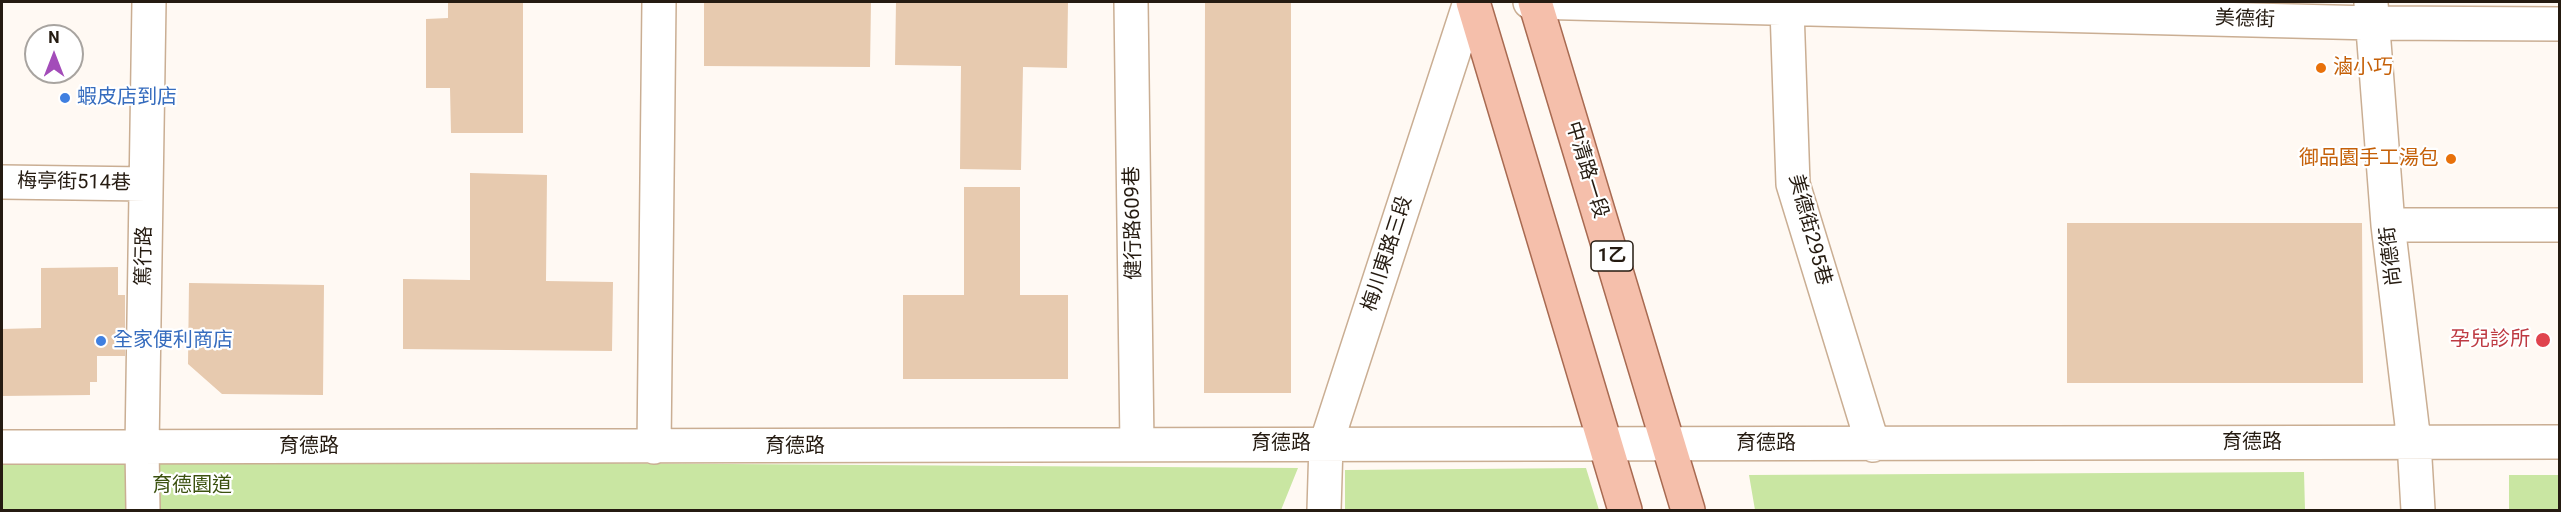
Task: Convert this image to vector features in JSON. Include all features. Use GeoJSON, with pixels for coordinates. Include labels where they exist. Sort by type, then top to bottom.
{"type":"FeatureCollection","features":[{"type":"Feature","properties":{"kind":"main road"},"geometry":{"type":"LineString","coordinates":[[1472,2],[1625,510]]}},
{"type":"Feature","properties":{"kind":"main road","name":"中清路一段"},"geometry":{"type":"LineString","coordinates":[[1534,2],[1688,510]]}},
{"type":"Feature","properties":{"kind":"street","name":"篤行路"},"geometry":{"type":"LineString","coordinates":[[143,510],[149,2]]}},
{"type":"Feature","properties":{"kind":"street"},"geometry":{"type":"LineString","coordinates":[[654,447],[659,2]]}},
{"type":"Feature","properties":{"kind":"street","name":"健行路609巷"},"geometry":{"type":"LineString","coordinates":[[1131,2],[1137,445]]}},
{"type":"Feature","properties":{"kind":"street","name":"梅川東路三段"},"geometry":{"type":"LineString","coordinates":[[1324,510],[1326,444],[1472,2]]}},
{"type":"Feature","properties":{"kind":"street","name":"美德街"},"geometry":{"type":"LineString","coordinates":[[1534,2],[1786,9],[1979,7],[2372,12],[2559,24]]}},
{"type":"Feature","properties":{"kind":"street","name":"美德街295巷"},"geometry":{"type":"LineString","coordinates":[[1786,9],[1793,184],[1873,445]]}},
{"type":"Feature","properties":{"kind":"street","name":"尚德街"},"geometry":{"type":"LineString","coordinates":[[2372,12],[2388,225],[2414,442],[2418,510]]}},
{"type":"Feature","properties":{"kind":"street","name":"梅亭街514巷"},"geometry":{"type":"LineString","coordinates":[[2,182],[146,184]]}},
{"type":"Feature","properties":{"kind":"street"},"geometry":{"type":"LineString","coordinates":[[2388,225],[2559,225]]}},
{"type":"Feature","properties":{"kind":"street","name":"育德路"},"geometry":{"type":"LineString","coordinates":[[2,447],[2559,442]]}},
{"type":"Feature","properties":{"kind":"green space","name":"育德園道"},"geometry":{"type":"Polygon","coordinates":[[[158,460],[1298,468],[1281,510],[158,510],[158,460]]]}},
{"type":"Feature","properties":{"kind":"green space","name":"育德園道"},"geometry":{"type":"Polygon","coordinates":[[[2,461],[127,462],[127,510],[2,510],[2,461]]]}},
{"type":"Feature","properties":{"kind":"green space"},"geometry":{"type":"Polygon","coordinates":[[[1586,468],[1599,510],[1345,510],[1345,470],[1586,468]]]}},
{"type":"Feature","properties":{"kind":"green space"},"geometry":{"type":"Polygon","coordinates":[[[2304,472],[2305,510],[1755,510],[1749,475],[2304,472]]]}},
{"type":"Feature","properties":{"kind":"green space"},"geometry":{"type":"Polygon","coordinates":[[[2509,475],[2559,475],[2559,510],[2509,510],[2509,475]]]}},
{"type":"Feature","properties":{"kind":"building"},"geometry":{"type":"Polygon","coordinates":[[[448,2],[523,2],[523,133],[451,133],[450,88],[426,88],[426,19],[448,18],[448,2]]]}},
{"type":"Feature","properties":{"kind":"building"},"geometry":{"type":"Polygon","coordinates":[[[704,2],[871,2],[870,67],[704,66],[704,2]]]}},
{"type":"Feature","properties":{"kind":"building"},"geometry":{"type":"Polygon","coordinates":[[[896,2],[1068,2],[1067,68],[1023,67],[1021,170],[960,169],[961,66],[895,65],[896,2]]]}},
{"type":"Feature","properties":{"kind":"building"},"geometry":{"type":"Polygon","coordinates":[[[1205,3],[1291,3],[1291,393],[1204,393],[1205,3]]]}},
{"type":"Feature","properties":{"kind":"building"},"geometry":{"type":"Polygon","coordinates":[[[470,173],[547,175],[546,281],[613,282],[612,351],[403,349],[403,279],[470,280],[470,173]]]}},
{"type":"Feature","properties":{"kind":"building"},"geometry":{"type":"Polygon","coordinates":[[[964,187],[1020,187],[1020,295],[1068,295],[1068,379],[903,379],[903,295],[964,295],[964,187]]]}},
{"type":"Feature","properties":{"kind":"building"},"geometry":{"type":"Polygon","coordinates":[[[2067,223],[2362,223],[2363,383],[2067,383],[2067,223]]]}},
{"type":"Feature","properties":{"kind":"building"},"geometry":{"type":"Polygon","coordinates":[[[118,267],[118,295],[125,295],[125,356],[97,356],[97,382],[90,382],[90,395],[2,396],[2,329],[41,328],[41,268],[118,267]]]}},
{"type":"Feature","properties":{"kind":"building"},"geometry":{"type":"Polygon","coordinates":[[[189,283],[324,285],[323,395],[222,394],[188,364],[189,283]]]}},
{"type":"Feature","properties":{"kind":"place","name":"滷小巧"},"geometry":{"type":"Point","coordinates":[2321,68]}},
{"type":"Feature","properties":{"kind":"place","name":"蝦皮店到店"},"geometry":{"type":"Point","coordinates":[65,98]}},
{"type":"Feature","properties":{"kind":"place","name":"御品園手工湯包"},"geometry":{"type":"Point","coordinates":[2451,159]}},
{"type":"Feature","properties":{"kind":"place","name":"孕兒診所"},"geometry":{"type":"Point","coordinates":[2543,340]}},
{"type":"Feature","properties":{"kind":"place","name":"全家便利商店"},"geometry":{"type":"Point","coordinates":[101,341]}}]}
